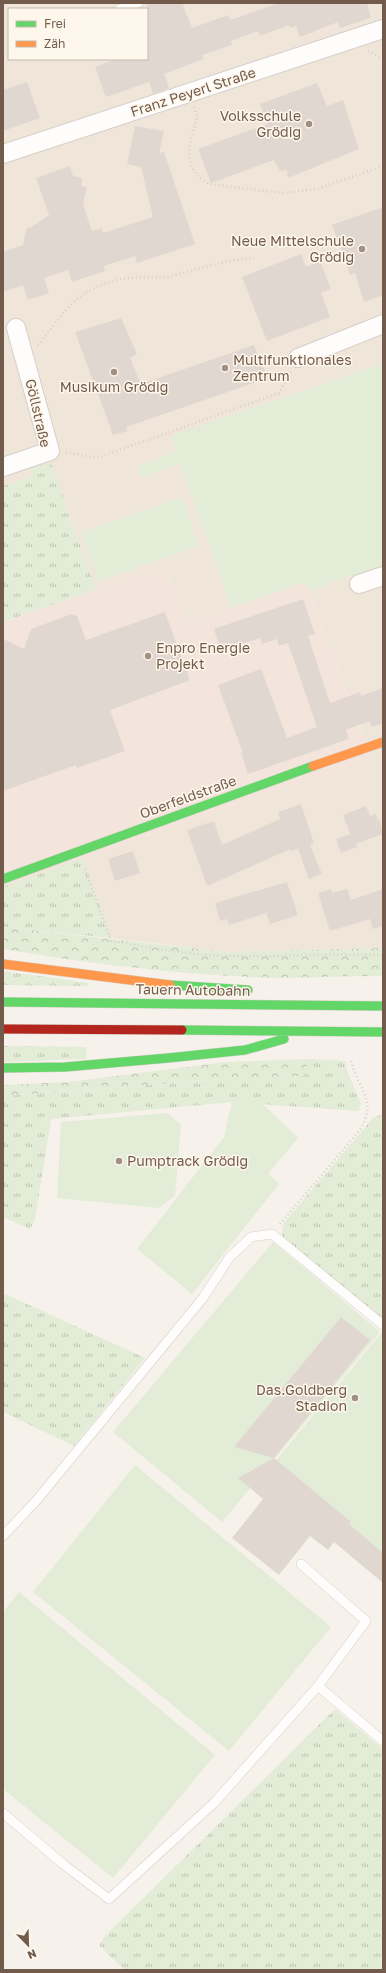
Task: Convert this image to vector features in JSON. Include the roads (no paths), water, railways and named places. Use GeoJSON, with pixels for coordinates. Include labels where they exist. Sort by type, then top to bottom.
{"type":"FeatureCollection","features":[{"type":"Feature","properties":{"kind":"main road","name":"Oberfeldstraße"},"geometry":{"type":"LineString","coordinates":[[3,879],[383,742]]}},
{"type":"Feature","properties":{"kind":"main road"},"geometry":{"type":"LineString","coordinates":[[3,964],[171,985],[256,990]]}},
{"type":"Feature","properties":{"kind":"main road"},"geometry":{"type":"LineString","coordinates":[[331,996],[378,1006]]}},
{"type":"Feature","properties":{"kind":"main road","name":"Tauern Autobahn"},"geometry":{"type":"LineString","coordinates":[[3,1002],[378,1006]]}},
{"type":"Feature","properties":{"kind":"main road"},"geometry":{"type":"LineString","coordinates":[[3,1029],[383,1032]]}},
{"type":"Feature","properties":{"kind":"main road"},"geometry":{"type":"LineString","coordinates":[[3,1068],[65,1067],[245,1050],[312,1032]]}},
{"type":"Feature","properties":{"kind":"street","name":"Franz Peyerl Straße"},"geometry":{"type":"LineString","coordinates":[[3,154],[383,29]]}},
{"type":"Feature","properties":{"kind":"street"},"geometry":{"type":"LineString","coordinates":[[298,358],[383,324]]}},
{"type":"Feature","properties":{"kind":"street","name":"Göllstraße"},"geometry":{"type":"LineString","coordinates":[[3,467],[50,451],[16,328]]}},
{"type":"Feature","properties":{"kind":"street"},"geometry":{"type":"LineString","coordinates":[[359,584],[383,576]]}},
{"type":"Feature","properties":{"kind":"lane"},"geometry":{"type":"LineString","coordinates":[[123,8],[138,3]]}},
{"type":"Feature","properties":{"kind":"lane"},"geometry":{"type":"LineString","coordinates":[[3,1536],[36,1501],[198,1304],[229,1258],[251,1237],[272,1234],[383,1325]]}},
{"type":"Feature","properties":{"kind":"lane"},"geometry":{"type":"LineString","coordinates":[[3,1813],[63,1864],[109,1899],[214,1802],[318,1686],[366,1621],[301,1564]]}},
{"type":"Feature","properties":{"kind":"lane"},"geometry":{"type":"LineString","coordinates":[[318,1686],[383,1741]]}},
{"type":"Feature","properties":{"kind":"place","name":"Volksschule Grödig"},"geometry":{"type":"Point","coordinates":[309,124]}},
{"type":"Feature","properties":{"kind":"place","name":"Neue Mittelschule Grödig"},"geometry":{"type":"Point","coordinates":[362,249]}},
{"type":"Feature","properties":{"kind":"place","name":"Multifunktionales Zentrum"},"geometry":{"type":"Point","coordinates":[225,368]}},
{"type":"Feature","properties":{"kind":"place","name":"Musikum Grödig"},"geometry":{"type":"Point","coordinates":[114,372]}},
{"type":"Feature","properties":{"kind":"place","name":"Enpro Energie Projekt"},"geometry":{"type":"Point","coordinates":[148,656]}},
{"type":"Feature","properties":{"kind":"place","name":"Pumptrack Grödig"},"geometry":{"type":"Point","coordinates":[119,1161]}},
{"type":"Feature","properties":{"kind":"place","name":"Das.Goldberg Stadion"},"geometry":{"type":"Point","coordinates":[355,1398]}}]}
